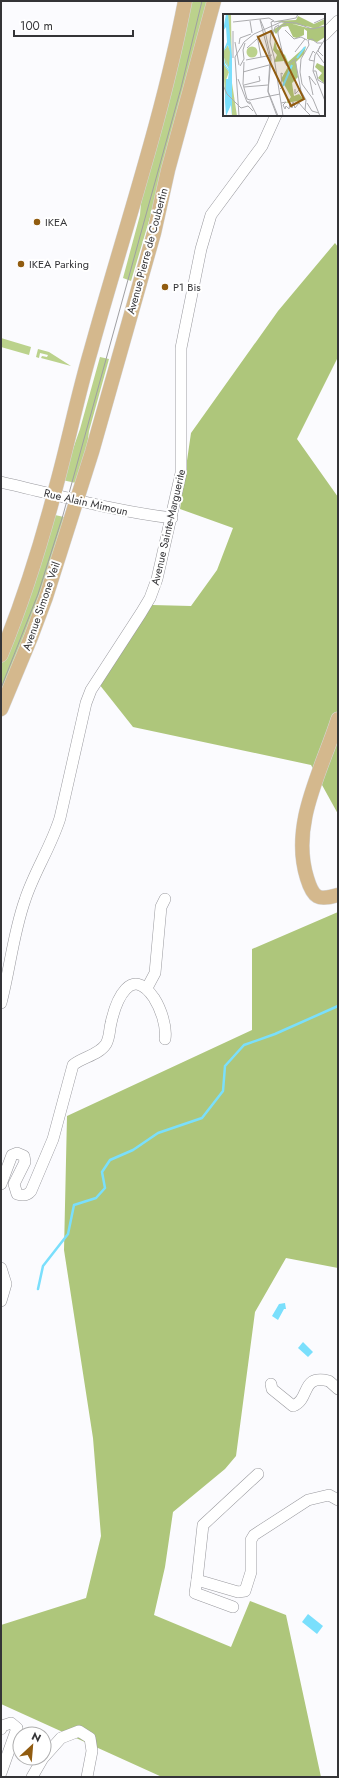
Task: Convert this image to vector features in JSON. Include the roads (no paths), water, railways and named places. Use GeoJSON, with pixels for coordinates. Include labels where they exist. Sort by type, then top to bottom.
{"type":"FeatureCollection","features":[{"type":"Feature","properties":{"kind":"main road"},"geometry":{"type":"LineString","coordinates":[[54,495],[91,350],[135,192],[152,144],[170,72],[185,1]]}},
{"type":"Feature","properties":{"kind":"main road","name":"Avenue Pierre de Coubertin"},"geometry":{"type":"LineString","coordinates":[[76,501],[92,452],[154,233],[168,170],[214,1]]}},
{"type":"Feature","properties":{"kind":"main road","name":"Avenue Simone Veil"},"geometry":{"type":"LineString","coordinates":[[1,655],[25,590],[54,495]]}},
{"type":"Feature","properties":{"kind":"main road","name":"Avenue Simone Veil"},"geometry":{"type":"LineString","coordinates":[[1,709],[31,637],[76,501]]}},
{"type":"Feature","properties":{"kind":"main road"},"geometry":{"type":"LineString","coordinates":[[338,719],[309,803],[302,828],[301,847],[302,862],[312,892],[319,897],[326,898],[338,895]]}},
{"type":"Feature","properties":{"kind":"street"},"geometry":{"type":"LineString","coordinates":[[325,34],[338,21]]}},
{"type":"Feature","properties":{"kind":"street","name":"Avenue Sainte-Marguerite"},"geometry":{"type":"LineString","coordinates":[[1,1003],[16,929],[25,900],[35,874],[55,833],[60,818],[88,696],[150,598],[157,579],[182,473],[183,458],[180,368],[183,331],[205,231],[211,215],[222,198],[262,146],[276,116]]}},
{"type":"Feature","properties":{"kind":"street","name":"Rue Alain Mimoun"},"geometry":{"type":"LineString","coordinates":[[1,482],[76,501],[129,512],[172,518]]}},
{"type":"Feature","properties":{"kind":"street"},"geometry":{"type":"LineString","coordinates":[[147,988],[155,973],[161,906],[165,899]]}},
{"type":"Feature","properties":{"kind":"street"},"geometry":{"type":"LineString","coordinates":[[1,1184],[12,1155],[18,1153],[24,1156],[25,1162],[14,1184],[17,1194],[21,1196],[28,1194],[31,1191],[53,1139],[73,1065],[79,1060],[100,1050],[105,1045],[109,1037],[111,1023],[120,998],[126,988],[134,984],[142,985],[147,988],[156,1002],[166,1031],[165,1039]]}},
{"type":"Feature","properties":{"kind":"street"},"geometry":{"type":"LineString","coordinates":[[1,1268],[6,1284],[1,1301]]}},
{"type":"Feature","properties":{"kind":"street"},"geometry":{"type":"LineString","coordinates":[[271,1384],[272,1389],[293,1406],[298,1404],[310,1383],[315,1380],[329,1381],[338,1389]]}},
{"type":"Feature","properties":{"kind":"street"},"geometry":{"type":"LineString","coordinates":[[233,1607],[195,1593],[203,1525],[258,1474]]}},
{"type":"Feature","properties":{"kind":"street"},"geometry":{"type":"LineString","coordinates":[[197,1580],[238,1592],[245,1591],[251,1572],[251,1540],[254,1535],[308,1500],[329,1495],[338,1500]]}},
{"type":"Feature","properties":{"kind":"street"},"geometry":{"type":"LineString","coordinates":[[1,1729],[2,1726],[11,1723],[17,1728],[1,1773]]}},
{"type":"Feature","properties":{"kind":"street"},"geometry":{"type":"LineString","coordinates":[[52,1748],[61,1738],[79,1731],[90,1738],[92,1751],[87,1777]]}},
{"type":"Feature","properties":{"kind":"street"},"geometry":{"type":"LineString","coordinates":[[32,1777],[39,1766]]}},
{"type":"Feature","properties":{"kind":"water"},"geometry":{"type":"Polygon","coordinates":[[[285,1303],[286,1309],[284,1309],[278,1320],[272,1316],[279,1304],[285,1303]]]}},
{"type":"Feature","properties":{"kind":"water"},"geometry":{"type":"Polygon","coordinates":[[[303,1342],[313,1352],[308,1357],[298,1348],[303,1342]]]}},
{"type":"Feature","properties":{"kind":"water"},"geometry":{"type":"Polygon","coordinates":[[[308,1614],[323,1626],[317,1634],[302,1622],[308,1614]]]}},
{"type":"Feature","properties":{"kind":"waterway"},"geometry":{"type":"LineString","coordinates":[[38,1289],[43,1266],[68,1234],[74,1205],[96,1198],[105,1188],[102,1172],[110,1160],[133,1150],[158,1133],[202,1118],[223,1091],[225,1066],[244,1045],[275,1034],[338,1006]]}},
{"type":"Feature","properties":{"kind":"tram line"},"geometry":{"type":"LineString","coordinates":[[1,688],[38,594],[63,515],[181,88],[202,1]]}},
{"type":"Feature","properties":{"kind":"place","name":"IKEA"},"geometry":{"type":"Point","coordinates":[37,222]}},
{"type":"Feature","properties":{"kind":"place","name":"IKEA Parking"},"geometry":{"type":"Point","coordinates":[21,264]}},
{"type":"Feature","properties":{"kind":"place","name":"P1 Bis"},"geometry":{"type":"Point","coordinates":[165,287]}}]}
